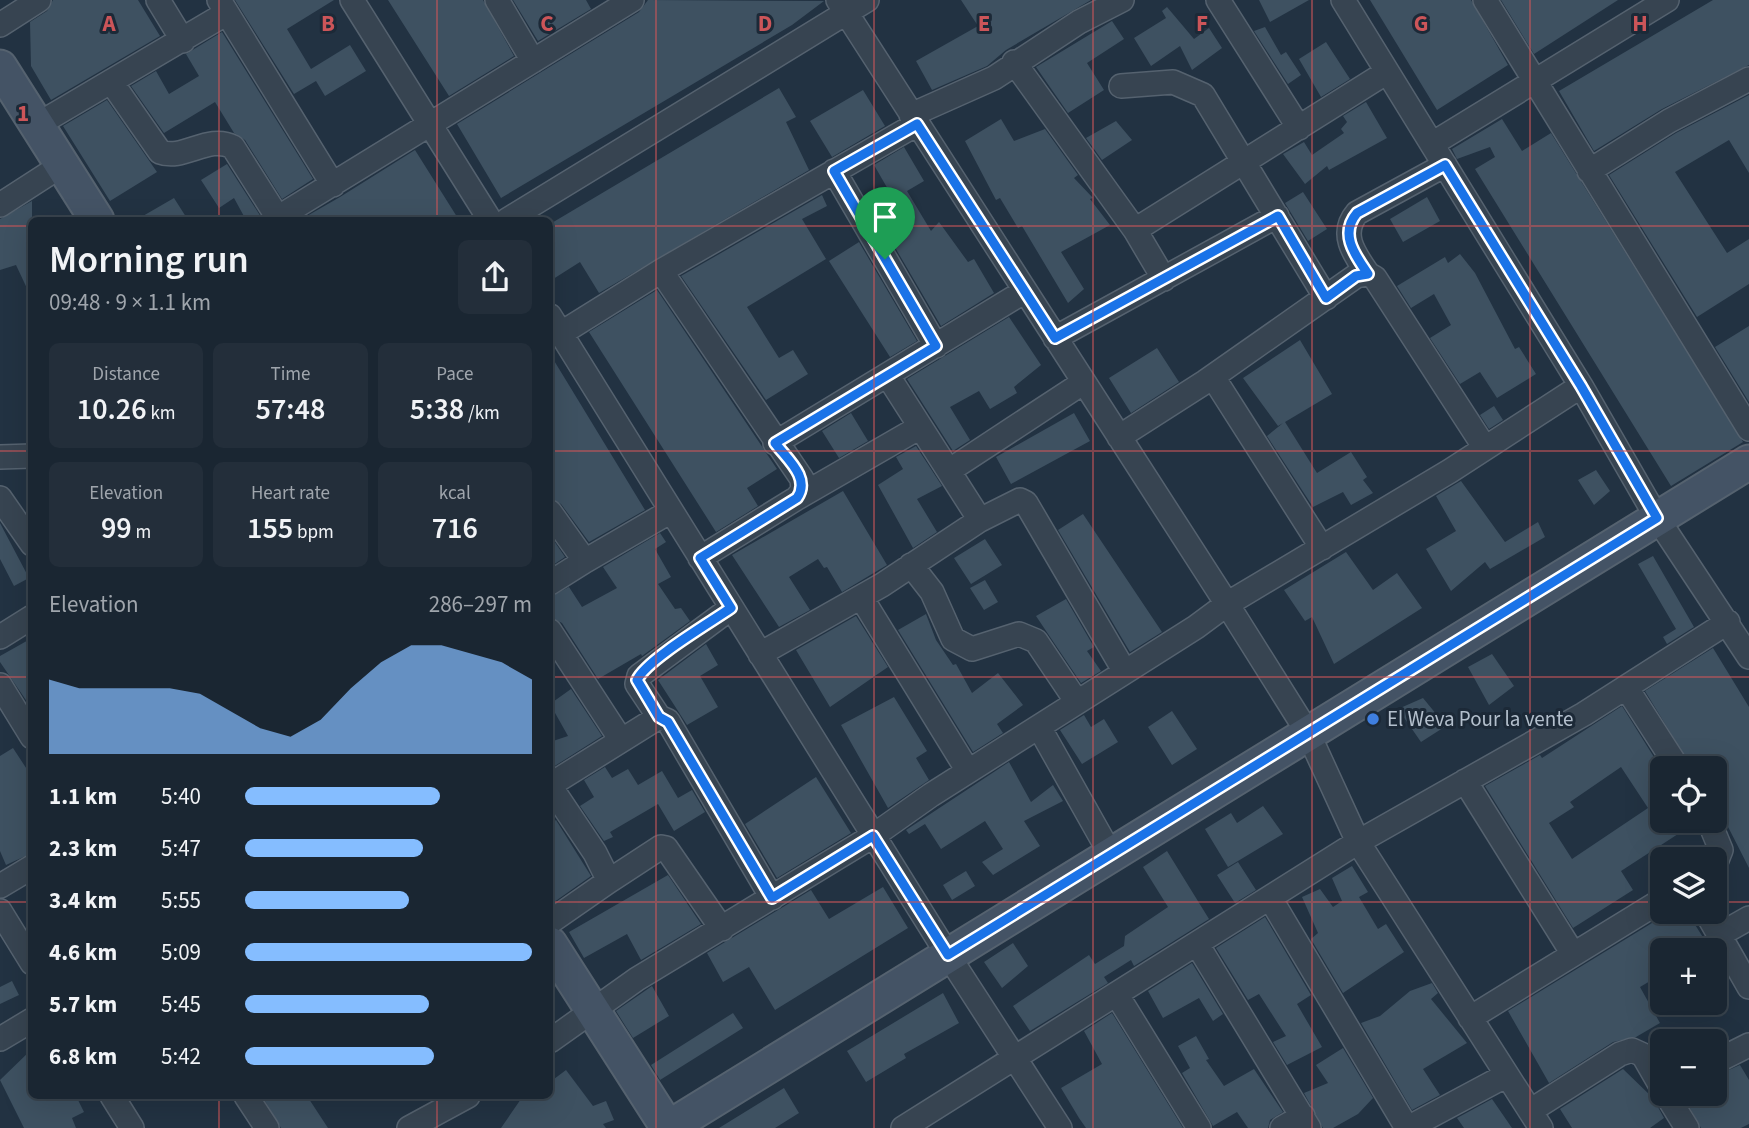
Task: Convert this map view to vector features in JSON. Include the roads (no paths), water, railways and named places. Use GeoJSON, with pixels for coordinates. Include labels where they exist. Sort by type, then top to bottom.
{"type":"FeatureCollection","features":[{"type":"Feature","properties":{"kind":"main road"},"geometry":{"type":"LineString","coordinates":[[0,67],[95,217]]}},
{"type":"Feature","properties":{"kind":"main road"},"geometry":{"type":"LineString","coordinates":[[553,949],[668,1128],[1749,461]]}},
{"type":"Feature","properties":{"kind":"street"},"geometry":{"type":"LineString","coordinates":[[0,25],[38,0]]}},
{"type":"Feature","properties":{"kind":"street"},"geometry":{"type":"LineString","coordinates":[[158,0],[183,41]]}},
{"type":"Feature","properties":{"kind":"street"},"geometry":{"type":"LineString","coordinates":[[352,0],[488,217]]}},
{"type":"Feature","properties":{"kind":"street"},"geometry":{"type":"LineString","coordinates":[[497,0],[533,61]]}},
{"type":"Feature","properties":{"kind":"street"},"geometry":{"type":"LineString","coordinates":[[279,217],[632,0]]}},
{"type":"Feature","properties":{"kind":"street"},"geometry":{"type":"LineString","coordinates":[[512,217],[842,7],[867,0]]}},
{"type":"Feature","properties":{"kind":"street"},"geometry":{"type":"LineString","coordinates":[[1060,1128],[948,955],[671,511],[555,333],[1122,0]]}},
{"type":"Feature","properties":{"kind":"street"},"geometry":{"type":"LineString","coordinates":[[1218,0],[1299,128]]}},
{"type":"Feature","properties":{"kind":"street"},"geometry":{"type":"LineString","coordinates":[[1343,0],[1581,386],[1657,518],[1749,657]]}},
{"type":"Feature","properties":{"kind":"street"},"geometry":{"type":"LineString","coordinates":[[1485,0],[1749,429]]}},
{"type":"Feature","properties":{"kind":"street"},"geometry":{"type":"LineString","coordinates":[[1432,144],[1667,0]]}},
{"type":"Feature","properties":{"kind":"street"},"geometry":{"type":"LineString","coordinates":[[37,125],[183,41],[223,7],[333,185]]}},
{"type":"Feature","properties":{"kind":"street"},"geometry":{"type":"LineString","coordinates":[[842,7],[1308,733],[1358,842],[1535,1120],[1620,1054],[1632,1050],[1643,1055],[1650,1067]]}},
{"type":"Feature","properties":{"kind":"street"},"geometry":{"type":"LineString","coordinates":[[1014,62],[1135,230],[1164,279]]}},
{"type":"Feature","properties":{"kind":"street"},"geometry":{"type":"LineString","coordinates":[[1135,230],[1246,163],[1387,72]]}},
{"type":"Feature","properties":{"kind":"street"},"geometry":{"type":"LineString","coordinates":[[1590,171],[1670,121],[1749,79]]}},
{"type":"Feature","properties":{"kind":"street"},"geometry":{"type":"LineString","coordinates":[[1121,86],[1173,82],[1203,94],[1326,298]]}},
{"type":"Feature","properties":{"kind":"street"},"geometry":{"type":"LineString","coordinates":[[112,83],[160,152],[169,155],[218,142],[233,147],[275,217]]}},
{"type":"Feature","properties":{"kind":"street"},"geometry":{"type":"LineString","coordinates":[[0,205],[62,165]]}},
{"type":"Feature","properties":{"kind":"street"},"geometry":{"type":"LineString","coordinates":[[1445,165],[1357,213],[1350,221],[1349,243],[1368,274],[1375,278],[1485,449]]}},
{"type":"Feature","properties":{"kind":"street"},"geometry":{"type":"LineString","coordinates":[[834,171],[936,346]]}},
{"type":"Feature","properties":{"kind":"street"},"geometry":{"type":"LineString","coordinates":[[1055,338],[1278,216]]}},
{"type":"Feature","properties":{"kind":"street"},"geometry":{"type":"LineString","coordinates":[[661,271],[802,480],[803,490],[797,498]]}},
{"type":"Feature","properties":{"kind":"street"},"geometry":{"type":"LineString","coordinates":[[1119,437],[1213,377],[1356,276],[1368,274]]}},
{"type":"Feature","properties":{"kind":"street"},"geometry":{"type":"LineString","coordinates":[[775,443],[1025,291]]}},
{"type":"Feature","properties":{"kind":"street"},"geometry":{"type":"LineString","coordinates":[[888,376],[980,520]]}},
{"type":"Feature","properties":{"kind":"street"},"geometry":{"type":"LineString","coordinates":[[1213,377],[1322,548]]}},
{"type":"Feature","properties":{"kind":"street"},"geometry":{"type":"LineString","coordinates":[[950,470],[1084,382]]}},
{"type":"Feature","properties":{"kind":"street"},"geometry":{"type":"LineString","coordinates":[[553,1039],[637,979],[873,836],[968,771],[1227,604],[1485,449],[1581,386]]}},
{"type":"Feature","properties":{"kind":"street"},"geometry":{"type":"LineString","coordinates":[[700,558],[920,427]]}},
{"type":"Feature","properties":{"kind":"street"},"geometry":{"type":"LineString","coordinates":[[0,457],[28,456]]}},
{"type":"Feature","properties":{"kind":"street"},"geometry":{"type":"LineString","coordinates":[[0,498],[28,538]]}},
{"type":"Feature","properties":{"kind":"street"},"geometry":{"type":"LineString","coordinates":[[760,654],[861,597],[980,520],[1020,500],[1025,501],[1125,672]]}},
{"type":"Feature","properties":{"kind":"street"},"geometry":{"type":"LineString","coordinates":[[553,581],[671,511]]}},
{"type":"Feature","properties":{"kind":"street"},"geometry":{"type":"LineString","coordinates":[[553,516],[585,561]]}},
{"type":"Feature","properties":{"kind":"street"},"geometry":{"type":"LineString","coordinates":[[911,565],[932,592],[953,639],[972,649],[1018,634],[1026,635],[1036,641],[1077,702]]}},
{"type":"Feature","properties":{"kind":"street"},"geometry":{"type":"LineString","coordinates":[[861,597],[968,771]]}},
{"type":"Feature","properties":{"kind":"street"},"geometry":{"type":"LineString","coordinates":[[731,608],[639,676],[637,684],[659,717],[668,722],[772,898]]}},
{"type":"Feature","properties":{"kind":"street"},"geometry":{"type":"LineString","coordinates":[[0,637],[28,620]]}},
{"type":"Feature","properties":{"kind":"street"},"geometry":{"type":"LineString","coordinates":[[903,1128],[1358,842],[1626,687],[1728,622]]}},
{"type":"Feature","properties":{"kind":"street"},"geometry":{"type":"LineString","coordinates":[[553,646],[621,740]]}},
{"type":"Feature","properties":{"kind":"street"},"geometry":{"type":"LineString","coordinates":[[0,685],[28,730]]}},
{"type":"Feature","properties":{"kind":"street"},"geometry":{"type":"LineString","coordinates":[[1626,687],[1670,756]]}},
{"type":"Feature","properties":{"kind":"street"},"geometry":{"type":"LineString","coordinates":[[553,783],[659,717]]}},
{"type":"Feature","properties":{"kind":"street"},"geometry":{"type":"LineString","coordinates":[[1039,727],[1111,855]]}},
{"type":"Feature","properties":{"kind":"street"},"geometry":{"type":"LineString","coordinates":[[1465,781],[1573,954]]}},
{"type":"Feature","properties":{"kind":"street"},"geometry":{"type":"LineString","coordinates":[[553,790],[595,853],[609,881]]}},
{"type":"Feature","properties":{"kind":"street"},"geometry":{"type":"LineString","coordinates":[[553,920],[660,847],[666,848],[722,929]]}},
{"type":"Feature","properties":{"kind":"street"},"geometry":{"type":"LineString","coordinates":[[0,886],[28,869]]}},
{"type":"Feature","properties":{"kind":"street"},"geometry":{"type":"LineString","coordinates":[[1270,898],[1408,1128],[1507,1075]]}},
{"type":"Feature","properties":{"kind":"street"},"geometry":{"type":"LineString","coordinates":[[1470,1018],[1650,907]]}},
{"type":"Feature","properties":{"kind":"street"},"geometry":{"type":"LineString","coordinates":[[0,911],[28,956]]}},
{"type":"Feature","properties":{"kind":"street"},"geometry":{"type":"LineString","coordinates":[[1719,935],[1749,918]]}},
{"type":"Feature","properties":{"kind":"street"},"geometry":{"type":"LineString","coordinates":[[1713,924],[1749,987]]}},
{"type":"Feature","properties":{"kind":"street"},"geometry":{"type":"LineString","coordinates":[[1197,944],[1306,1122],[1282,1128]]}},
{"type":"Feature","properties":{"kind":"street"},"geometry":{"type":"LineString","coordinates":[[1117,995],[1199,1128]]}},
{"type":"Feature","properties":{"kind":"street"},"geometry":{"type":"LineString","coordinates":[[0,1039],[28,1022]]}},
{"type":"Feature","properties":{"kind":"street"},"geometry":{"type":"LineString","coordinates":[[1727,1057],[1748,1049]]}},
{"type":"Feature","properties":{"kind":"street"},"geometry":{"type":"LineString","coordinates":[[114,1099],[132,1128]]}},
{"type":"Feature","properties":{"kind":"street"},"geometry":{"type":"LineString","coordinates":[[248,1099],[267,1128]]}},
{"type":"Feature","properties":{"kind":"street"},"geometry":{"type":"LineString","coordinates":[[410,1128],[463,1099]]}},
{"type":"Feature","properties":{"kind":"street"},"geometry":{"type":"LineString","coordinates":[[1673,1106],[1687,1128]]}},
{"type":"Feature","properties":{"kind":"place","name":"El Weva Pour la vente"},"geometry":{"type":"Point","coordinates":[1373,719]}}]}
